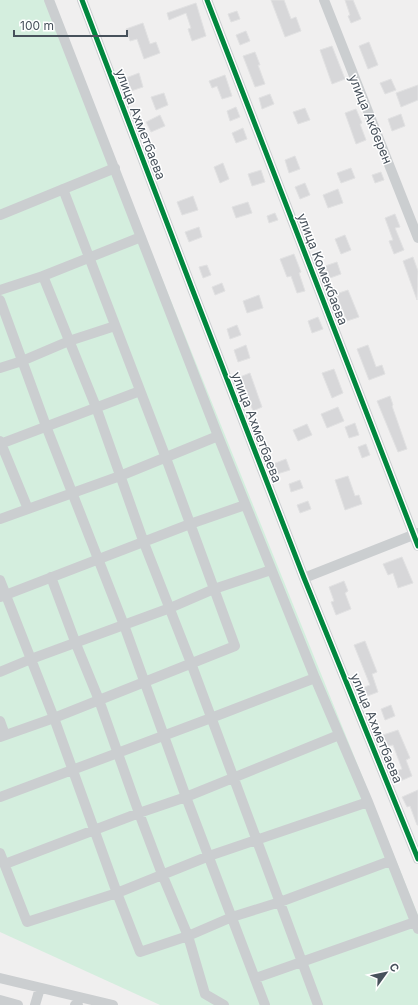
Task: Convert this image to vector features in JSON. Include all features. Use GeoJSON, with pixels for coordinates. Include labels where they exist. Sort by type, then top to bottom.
{"type":"FeatureCollection","features":[{"type":"Feature","properties":{"kind":"street"},"geometry":{"type":"LineString","coordinates":[[49,0],[271,570],[368,802],[416,925],[301,961],[256,978]]}},
{"type":"Feature","properties":{"kind":"street","name":"улица Ахметбаева"},"geometry":{"type":"LineString","coordinates":[[82,0],[304,578],[418,859]]}},
{"type":"Feature","properties":{"kind":"street","name":"улица Комекбаева"},"geometry":{"type":"LineString","coordinates":[[207,0],[416,534],[418,546]]}},
{"type":"Feature","properties":{"kind":"street","name":"улица Акберен"},"geometry":{"type":"LineString","coordinates":[[324,0],[418,238]]}},
{"type":"Feature","properties":{"kind":"street"},"geometry":{"type":"LineString","coordinates":[[0,215],[115,168]]}},
{"type":"Feature","properties":{"kind":"street"},"geometry":{"type":"LineString","coordinates":[[0,721],[3,736],[54,718],[235,646],[166,458],[63,189]]}},
{"type":"Feature","properties":{"kind":"street"},"geometry":{"type":"LineString","coordinates":[[0,290],[89,259],[141,237]]}},
{"type":"Feature","properties":{"kind":"street"},"geometry":{"type":"LineString","coordinates":[[43,276],[96,407],[144,543],[191,663],[318,1005]]}},
{"type":"Feature","properties":{"kind":"street"},"geometry":{"type":"LineString","coordinates":[[0,300],[46,426],[124,625],[186,796],[265,1005]]}},
{"type":"Feature","properties":{"kind":"street"},"geometry":{"type":"LineString","coordinates":[[0,368],[22,361],[69,341],[115,326]]}},
{"type":"Feature","properties":{"kind":"street"},"geometry":{"type":"LineString","coordinates":[[28,509],[0,443],[140,391]]}},
{"type":"Feature","properties":{"kind":"street"},"geometry":{"type":"LineString","coordinates":[[0,520],[120,476],[218,436]]}},
{"type":"Feature","properties":{"kind":"street"},"geometry":{"type":"LineString","coordinates":[[3,596],[144,543],[190,524],[246,505]]}},
{"type":"Feature","properties":{"kind":"street"},"geometry":{"type":"LineString","coordinates":[[304,578],[416,534]]}},
{"type":"Feature","properties":{"kind":"street"},"geometry":{"type":"LineString","coordinates":[[0,672],[170,608],[214,589],[271,570]]}},
{"type":"Feature","properties":{"kind":"street"},"geometry":{"type":"LineString","coordinates":[[52,577],[162,874],[188,936],[205,994],[224,1005]]}},
{"type":"Feature","properties":{"kind":"street"},"geometry":{"type":"LineString","coordinates":[[0,580],[3,596],[54,718],[117,893],[140,952],[188,936],[232,917],[280,902],[390,861]]}},
{"type":"Feature","properties":{"kind":"street"},"geometry":{"type":"LineString","coordinates":[[0,797],[315,678]]}},
{"type":"Feature","properties":{"kind":"street"},"geometry":{"type":"LineString","coordinates":[[5,864],[186,796],[339,735]]}},
{"type":"Feature","properties":{"kind":"street"},"geometry":{"type":"LineString","coordinates":[[0,853],[28,922],[117,893],[209,856],[368,802]]}},
{"type":"Feature","properties":{"kind":"street"},"geometry":{"type":"LineString","coordinates":[[0,978],[113,1005]]}},
{"type":"Feature","properties":{"kind":"street"},"geometry":{"type":"LineString","coordinates":[[35,1005],[40,988]]}},
{"type":"Feature","properties":{"kind":"street"},"geometry":{"type":"LineString","coordinates":[[0,1000],[18,1005]]}},
{"type":"Feature","properties":{"kind":"green space"},"geometry":{"type":"Polygon","coordinates":[[[0,0],[50,0],[418,915],[418,1005],[160,1005],[0,932],[0,0]]]}},
{"type":"Feature","properties":{"kind":"building"},"geometry":{"type":"Polygon","coordinates":[[[271,0],[284,0],[291,19],[296,17],[301,31],[285,37],[271,0]]]}},
{"type":"Feature","properties":{"kind":"building"},"geometry":{"type":"Polygon","coordinates":[[[345,0],[353,0],[361,19],[351,23],[345,0]]]}},
{"type":"Feature","properties":{"kind":"building"},"geometry":{"type":"Polygon","coordinates":[[[196,3],[206,36],[192,41],[188,29],[191,28],[186,13],[169,20],[167,13],[196,3]]]}},
{"type":"Feature","properties":{"kind":"building"},"geometry":{"type":"Polygon","coordinates":[[[237,11],[240,19],[231,22],[228,14],[237,11]]]}},
{"type":"Feature","properties":{"kind":"building"},"geometry":{"type":"Polygon","coordinates":[[[143,23],[150,44],[156,42],[160,53],[144,59],[137,39],[130,41],[126,29],[143,23]]]}},
{"type":"Feature","properties":{"kind":"building"},"geometry":{"type":"Polygon","coordinates":[[[246,31],[250,41],[240,45],[236,35],[246,31]]]}},
{"type":"Feature","properties":{"kind":"building"},"geometry":{"type":"Polygon","coordinates":[[[369,42],[378,65],[368,69],[359,46],[369,42]]]}},
{"type":"Feature","properties":{"kind":"building"},"geometry":{"type":"Polygon","coordinates":[[[332,46],[345,79],[332,84],[320,50],[332,46]]]}},
{"type":"Feature","properties":{"kind":"building"},"geometry":{"type":"Polygon","coordinates":[[[255,52],[265,84],[255,87],[243,56],[255,52]]]}},
{"type":"Feature","properties":{"kind":"building"},"geometry":{"type":"Polygon","coordinates":[[[139,73],[143,87],[131,91],[126,78],[139,73]]]}},
{"type":"Feature","properties":{"kind":"building"},"geometry":{"type":"Polygon","coordinates":[[[225,75],[232,96],[222,99],[217,86],[212,88],[209,81],[225,75]]]}},
{"type":"Feature","properties":{"kind":"building"},"geometry":{"type":"Polygon","coordinates":[[[391,79],[396,90],[385,94],[380,83],[391,79]]]}},
{"type":"Feature","properties":{"kind":"building"},"geometry":{"type":"Polygon","coordinates":[[[418,85],[418,100],[401,107],[396,93],[418,85]]]}},
{"type":"Feature","properties":{"kind":"building"},"geometry":{"type":"Polygon","coordinates":[[[164,93],[168,105],[156,110],[151,97],[164,93]]]}},
{"type":"Feature","properties":{"kind":"building"},"geometry":{"type":"Polygon","coordinates":[[[270,94],[274,104],[262,109],[259,98],[270,94]]]}},
{"type":"Feature","properties":{"kind":"building"},"geometry":{"type":"Polygon","coordinates":[[[236,107],[240,117],[230,121],[227,111],[236,107]]]}},
{"type":"Feature","properties":{"kind":"building"},"geometry":{"type":"Polygon","coordinates":[[[305,108],[310,120],[298,124],[293,112],[305,108]]]}},
{"type":"Feature","properties":{"kind":"building"},"geometry":{"type":"Polygon","coordinates":[[[356,109],[362,123],[360,124],[366,140],[356,144],[345,113],[356,109]]]}},
{"type":"Feature","properties":{"kind":"building"},"geometry":{"type":"Polygon","coordinates":[[[401,114],[405,126],[392,131],[388,119],[401,114]]]}},
{"type":"Feature","properties":{"kind":"building"},"geometry":{"type":"Polygon","coordinates":[[[160,115],[165,126],[151,132],[146,122],[160,115]]]}},
{"type":"Feature","properties":{"kind":"building"},"geometry":{"type":"Polygon","coordinates":[[[243,128],[247,139],[236,143],[232,133],[243,128]]]}},
{"type":"Feature","properties":{"kind":"building"},"geometry":{"type":"Polygon","coordinates":[[[295,156],[300,169],[289,173],[285,160],[295,156]]]}},
{"type":"Feature","properties":{"kind":"building"},"geometry":{"type":"Polygon","coordinates":[[[223,163],[229,179],[220,183],[214,167],[223,163]]]}},
{"type":"Feature","properties":{"kind":"building"},"geometry":{"type":"Polygon","coordinates":[[[351,168],[355,178],[341,183],[337,173],[351,168]]]}},
{"type":"Feature","properties":{"kind":"building"},"geometry":{"type":"Polygon","coordinates":[[[261,170],[265,182],[252,186],[248,174],[261,170]]]}},
{"type":"Feature","properties":{"kind":"building"},"geometry":{"type":"Polygon","coordinates":[[[381,172],[384,180],[375,183],[372,175],[381,172]]]}},
{"type":"Feature","properties":{"kind":"building"},"geometry":{"type":"Polygon","coordinates":[[[305,183],[310,195],[300,199],[295,187],[305,183]]]}},
{"type":"Feature","properties":{"kind":"building"},"geometry":{"type":"Polygon","coordinates":[[[338,189],[343,203],[328,208],[323,195],[338,189]]]}},
{"type":"Feature","properties":{"kind":"building"},"geometry":{"type":"Polygon","coordinates":[[[193,196],[198,210],[182,215],[177,202],[193,196]]]}},
{"type":"Feature","properties":{"kind":"building"},"geometry":{"type":"Polygon","coordinates":[[[248,202],[252,213],[236,218],[232,207],[248,202]]]}},
{"type":"Feature","properties":{"kind":"building"},"geometry":{"type":"Polygon","coordinates":[[[275,213],[278,220],[269,223],[267,216],[275,213]]]}},
{"type":"Feature","properties":{"kind":"building"},"geometry":{"type":"Polygon","coordinates":[[[395,214],[400,227],[395,228],[404,250],[394,254],[389,241],[393,240],[385,218],[395,214]]]}},
{"type":"Feature","properties":{"kind":"building"},"geometry":{"type":"Polygon","coordinates":[[[199,227],[202,237],[189,242],[185,232],[199,227]]]}},
{"type":"Feature","properties":{"kind":"building"},"geometry":{"type":"Polygon","coordinates":[[[345,235],[351,250],[341,254],[335,239],[345,235]]]}},
{"type":"Feature","properties":{"kind":"building"},"geometry":{"type":"Polygon","coordinates":[[[294,254],[301,272],[299,273],[305,291],[297,293],[291,276],[287,277],[280,259],[294,254]]]}},
{"type":"Feature","properties":{"kind":"building"},"geometry":{"type":"Polygon","coordinates":[[[413,257],[418,271],[417,300],[403,261],[413,257]]]}},
{"type":"Feature","properties":{"kind":"building"},"geometry":{"type":"Polygon","coordinates":[[[337,262],[341,274],[330,278],[325,266],[337,262]]]}},
{"type":"Feature","properties":{"kind":"building"},"geometry":{"type":"Polygon","coordinates":[[[207,265],[211,275],[203,278],[199,267],[207,265]]]}},
{"type":"Feature","properties":{"kind":"building"},"geometry":{"type":"Polygon","coordinates":[[[222,283],[225,291],[215,295],[212,287],[222,283]]]}},
{"type":"Feature","properties":{"kind":"building"},"geometry":{"type":"Polygon","coordinates":[[[348,290],[359,317],[347,321],[336,294],[348,290]]]}},
{"type":"Feature","properties":{"kind":"building"},"geometry":{"type":"Polygon","coordinates":[[[259,295],[263,308],[247,313],[243,301],[259,295]]]}},
{"type":"Feature","properties":{"kind":"building"},"geometry":{"type":"Polygon","coordinates":[[[318,317],[323,329],[312,333],[308,321],[318,317]]]}},
{"type":"Feature","properties":{"kind":"building"},"geometry":{"type":"Polygon","coordinates":[[[237,325],[241,335],[230,339],[227,329],[237,325]]]}},
{"type":"Feature","properties":{"kind":"building"},"geometry":{"type":"Polygon","coordinates":[[[246,345],[250,358],[238,362],[234,350],[246,345]]]}},
{"type":"Feature","properties":{"kind":"building"},"geometry":{"type":"Polygon","coordinates":[[[368,345],[376,367],[382,365],[385,374],[369,380],[357,349],[368,345]]]}},
{"type":"Feature","properties":{"kind":"building"},"geometry":{"type":"Polygon","coordinates":[[[334,369],[343,393],[332,398],[322,373],[334,369]]]}},
{"type":"Feature","properties":{"kind":"building"},"geometry":{"type":"Polygon","coordinates":[[[250,373],[262,407],[253,411],[240,377],[250,373]]]}},
{"type":"Feature","properties":{"kind":"building"},"geometry":{"type":"Polygon","coordinates":[[[390,396],[407,449],[398,452],[377,401],[390,396]]]}},
{"type":"Feature","properties":{"kind":"building"},"geometry":{"type":"Polygon","coordinates":[[[338,407],[344,421],[327,428],[321,414],[338,407]]]}},
{"type":"Feature","properties":{"kind":"building"},"geometry":{"type":"Polygon","coordinates":[[[355,423],[359,435],[349,438],[345,427],[355,423]]]}},
{"type":"Feature","properties":{"kind":"building"},"geometry":{"type":"Polygon","coordinates":[[[307,424],[312,435],[298,441],[293,430],[307,424]]]}},
{"type":"Feature","properties":{"kind":"building"},"geometry":{"type":"Polygon","coordinates":[[[366,444],[370,455],[362,458],[358,447],[366,444]]]}},
{"type":"Feature","properties":{"kind":"building"},"geometry":{"type":"Polygon","coordinates":[[[286,459],[290,470],[277,474],[273,464],[286,459]]]}},
{"type":"Feature","properties":{"kind":"building"},"geometry":{"type":"Polygon","coordinates":[[[348,476],[355,496],[359,495],[362,504],[345,510],[335,480],[348,476]]]}},
{"type":"Feature","properties":{"kind":"building"},"geometry":{"type":"Polygon","coordinates":[[[300,480],[303,488],[291,492],[289,484],[300,480]]]}},
{"type":"Feature","properties":{"kind":"building"},"geometry":{"type":"Polygon","coordinates":[[[308,501],[311,509],[300,513],[297,505],[308,501]]]}},
{"type":"Feature","properties":{"kind":"building"},"geometry":{"type":"Polygon","coordinates":[[[402,557],[413,583],[398,588],[393,573],[388,575],[383,564],[402,557]]]}},
{"type":"Feature","properties":{"kind":"building"},"geometry":{"type":"Polygon","coordinates":[[[344,581],[348,591],[345,593],[351,609],[336,615],[331,602],[334,601],[329,587],[344,581]]]}},
{"type":"Feature","properties":{"kind":"building"},"geometry":{"type":"Polygon","coordinates":[[[365,641],[377,672],[372,674],[378,692],[362,698],[359,689],[370,685],[354,645],[365,641]]]}},
{"type":"Feature","properties":{"kind":"building"},"geometry":{"type":"Polygon","coordinates":[[[391,705],[395,716],[385,720],[381,709],[391,705]]]}},
{"type":"Feature","properties":{"kind":"building"},"geometry":{"type":"Polygon","coordinates":[[[398,730],[410,758],[406,760],[412,776],[398,782],[394,772],[402,769],[393,745],[387,746],[383,735],[398,730]]]}},
{"type":"Feature","properties":{"kind":"building"},"geometry":{"type":"Polygon","coordinates":[[[418,790],[417,825],[410,806],[407,807],[402,797],[418,790]]]}},
{"type":"Feature","properties":{"kind":"cycle path"},"geometry":{"type":"LineString","coordinates":[[82,0],[304,578],[418,859]]}},
{"type":"Feature","properties":{"kind":"cycle path"},"geometry":{"type":"LineString","coordinates":[[207,0],[418,546]]}}]}
